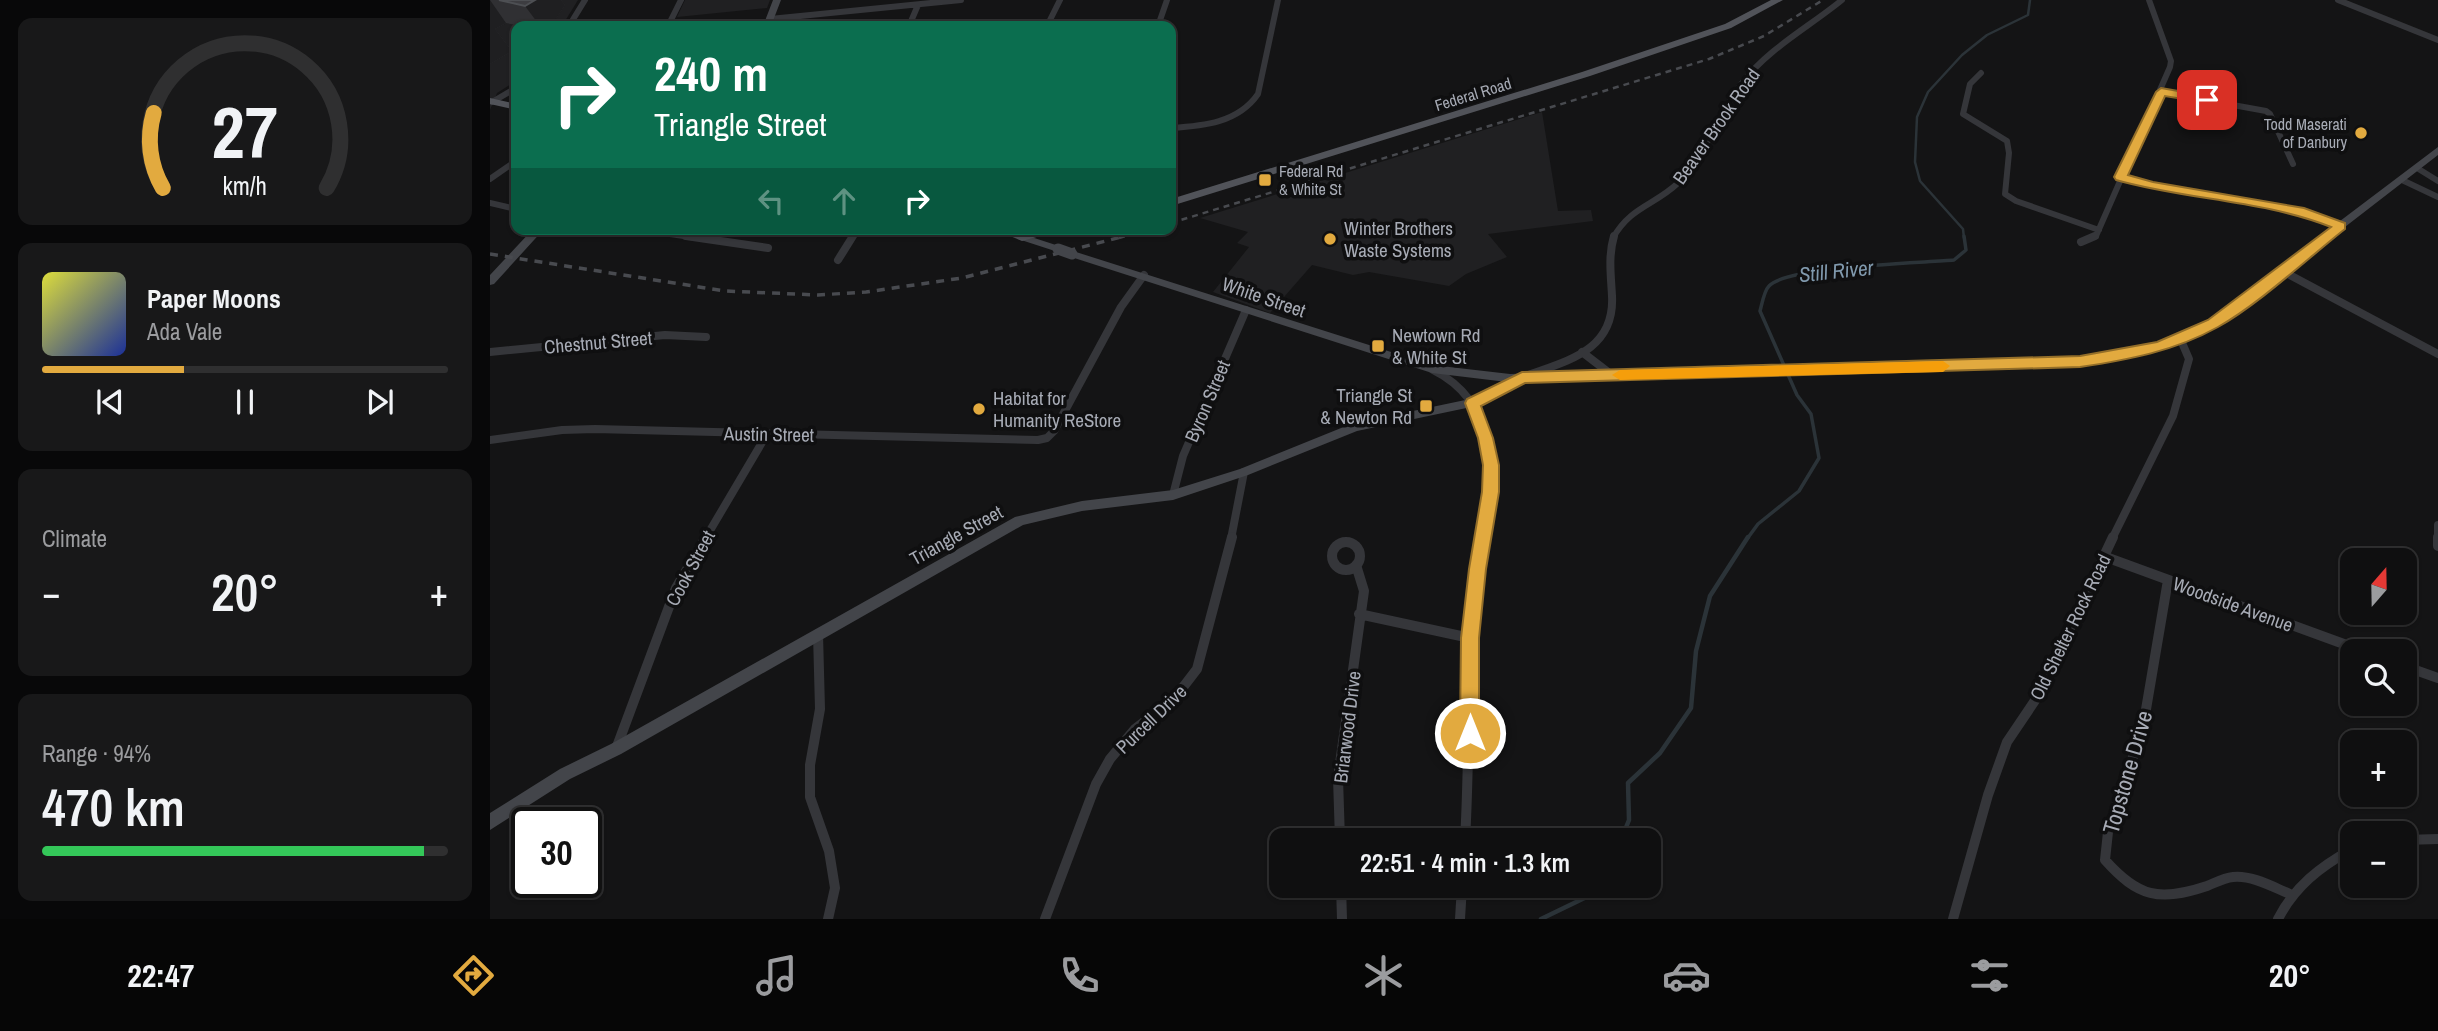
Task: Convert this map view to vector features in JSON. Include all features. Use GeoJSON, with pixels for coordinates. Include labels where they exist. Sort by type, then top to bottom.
{"type":"FeatureCollection","features":[{"type":"Feature","properties":{"kind":"main road"},"geometry":{"type":"LineString","coordinates":[[770,21],[777,0]]}},
{"type":"Feature","properties":{"kind":"main road","name":"Federal Road"},"geometry":{"type":"LineString","coordinates":[[1176,201],[1623,62],[1728,26],[1778,0]]}},
{"type":"Feature","properties":{"kind":"main road"},"geometry":{"type":"LineString","coordinates":[[491,101],[511,106]]}},
{"type":"Feature","properties":{"kind":"main road"},"geometry":{"type":"LineString","coordinates":[[2180,338],[2213,323],[2284,272],[2438,150]]}},
{"type":"Feature","properties":{"kind":"main road"},"geometry":{"type":"LineString","coordinates":[[490,281],[533,235]]}},
{"type":"Feature","properties":{"kind":"main road","name":"White Street"},"geometry":{"type":"LineString","coordinates":[[1017,235],[1432,369],[1469,375],[1522,378],[2080,361],[2123,355],[2161,346],[2180,338]]}},
{"type":"Feature","properties":{"kind":"main road"},"geometry":{"type":"LineString","coordinates":[[1023,237],[1030,235]]}},
{"type":"Feature","properties":{"kind":"main road","name":"Triangle Street"},"geometry":{"type":"LineString","coordinates":[[490,822],[565,774],[616,749],[1020,521],[1082,506],[1173,495],[1244,472],[1355,427],[1472,403],[1497,393],[1522,378]]}},
{"type":"Feature","properties":{"kind":"street"},"geometry":{"type":"LineString","coordinates":[[572,21],[585,0]]}},
{"type":"Feature","properties":{"kind":"street"},"geometry":{"type":"LineString","coordinates":[[670,21],[681,0]]}},
{"type":"Feature","properties":{"kind":"street"},"geometry":{"type":"LineString","coordinates":[[786,21],[961,0]]}},
{"type":"Feature","properties":{"kind":"street"},"geometry":{"type":"LineString","coordinates":[[1050,21],[1060,0]]}},
{"type":"Feature","properties":{"kind":"street"},"geometry":{"type":"LineString","coordinates":[[1160,21],[1167,0]]}},
{"type":"Feature","properties":{"kind":"street"},"geometry":{"type":"LineString","coordinates":[[1176,128],[1194,126],[1240,113],[1253,104],[1258,94],[1278,0]]}},
{"type":"Feature","properties":{"kind":"street","name":"Beaver Brook Road"},"geometry":{"type":"LineString","coordinates":[[1522,378],[1581,352],[1605,335],[1611,323],[1609,251],[1621,224],[1640,207],[1684,178],[1726,107],[1751,73],[1842,0]]}},
{"type":"Feature","properties":{"kind":"street"},"geometry":{"type":"LineString","coordinates":[[2081,242],[2092,239],[2099,230],[2120,177],[2161,92],[2171,61],[2149,0]]}},
{"type":"Feature","properties":{"kind":"street"},"geometry":{"type":"LineString","coordinates":[[2338,0],[2438,40]]}},
{"type":"Feature","properties":{"kind":"street"},"geometry":{"type":"LineString","coordinates":[[911,21],[918,5]]}},
{"type":"Feature","properties":{"kind":"street"},"geometry":{"type":"LineString","coordinates":[[1981,73],[1971,80],[1963,114],[2007,141],[2010,153],[2002,181],[2005,194],[2016,201],[2099,230]]}},
{"type":"Feature","properties":{"kind":"street"},"geometry":{"type":"LineString","coordinates":[[491,101],[511,91]]}},
{"type":"Feature","properties":{"kind":"street"},"geometry":{"type":"LineString","coordinates":[[2161,92],[2262,109],[2270,114],[2293,164]]}},
{"type":"Feature","properties":{"kind":"street"},"geometry":{"type":"LineString","coordinates":[[490,179],[511,164]]}},
{"type":"Feature","properties":{"kind":"street"},"geometry":{"type":"LineString","coordinates":[[2417,169],[2438,181]]}},
{"type":"Feature","properties":{"kind":"street"},"geometry":{"type":"LineString","coordinates":[[2120,177],[2152,186],[2304,212],[2341,226]]}},
{"type":"Feature","properties":{"kind":"street"},"geometry":{"type":"LineString","coordinates":[[2402,180],[2438,197]]}},
{"type":"Feature","properties":{"kind":"street"},"geometry":{"type":"LineString","coordinates":[[490,203],[511,208]]}},
{"type":"Feature","properties":{"kind":"street"},"geometry":{"type":"LineString","coordinates":[[677,235],[768,248]]}},
{"type":"Feature","properties":{"kind":"street"},"geometry":{"type":"LineString","coordinates":[[838,260],[853,235]]}},
{"type":"Feature","properties":{"kind":"street"},"geometry":{"type":"LineString","coordinates":[[2284,272],[2438,354]]}},
{"type":"Feature","properties":{"kind":"street","name":"Austin Street"},"geometry":{"type":"LineString","coordinates":[[490,440],[562,430],[595,429],[1030,441],[1048,438],[1072,401],[1121,307],[1144,275]]}},
{"type":"Feature","properties":{"kind":"street","name":"Byron Street"},"geometry":{"type":"LineString","coordinates":[[1173,495],[1183,456],[1246,310]]}},
{"type":"Feature","properties":{"kind":"street","name":"Chestnut Street"},"geometry":{"type":"LineString","coordinates":[[490,352],[665,335],[706,337]]}},
{"type":"Feature","properties":{"kind":"street","name":"Old Shelter Rock Road"},"geometry":{"type":"LineString","coordinates":[[1953,919],[1988,795],[2007,742],[2038,696],[2063,647],[2103,556],[2141,483],[2180,396],[2189,359],[2180,338]]}},
{"type":"Feature","properties":{"kind":"street"},"geometry":{"type":"LineString","coordinates":[[1581,352],[1612,375]]}},
{"type":"Feature","properties":{"kind":"street"},"geometry":{"type":"LineString","coordinates":[[1432,369],[1455,381],[1472,403],[1486,438],[1491,465],[1490,492],[1477,569],[1470,638],[1470,755],[1466,828]]}},
{"type":"Feature","properties":{"kind":"street","name":"Cook Street"},"geometry":{"type":"LineString","coordinates":[[616,749],[676,588],[766,434]]}},
{"type":"Feature","properties":{"kind":"street","name":"Purcell Drive"},"geometry":{"type":"LineString","coordinates":[[1045,919],[1096,784],[1110,759],[1135,729],[1174,699],[1197,669],[1232,536],[1244,472]]}},
{"type":"Feature","properties":{"kind":"street"},"geometry":{"type":"LineString","coordinates":[[2438,525],[2438,546]]}},
{"type":"Feature","properties":{"kind":"street","name":"Woodside Avenue"},"geometry":{"type":"LineString","coordinates":[[2103,556],[2340,643]]}},
{"type":"Feature","properties":{"kind":"street","name":"Briarwood Drive"},"geometry":{"type":"LineString","coordinates":[[1340,828],[1338,778],[1364,591],[1356,565]]}},
{"type":"Feature","properties":{"kind":"street","name":"Topstone Drive"},"geometry":{"type":"LineString","coordinates":[[2168,580],[2143,727],[2108,832],[2105,860],[2123,881],[2150,896],[2180,894],[2236,876],[2290,894]]}},
{"type":"Feature","properties":{"kind":"street"},"geometry":{"type":"LineString","coordinates":[[1359,614],[1470,638]]}},
{"type":"Feature","properties":{"kind":"street"},"geometry":{"type":"LineString","coordinates":[[818,634],[820,709],[810,765],[810,797],[829,851],[835,888],[828,919]]}},
{"type":"Feature","properties":{"kind":"street"},"geometry":{"type":"LineString","coordinates":[[2417,671],[2438,678]]}},
{"type":"Feature","properties":{"kind":"street"},"geometry":{"type":"LineString","coordinates":[[2417,840],[2438,839]]}},
{"type":"Feature","properties":{"kind":"street"},"geometry":{"type":"LineString","coordinates":[[2278,919],[2290,894],[2318,869],[2340,856]]}},
{"type":"Feature","properties":{"kind":"street"},"geometry":{"type":"LineString","coordinates":[[1341,898],[1342,919]]}},
{"type":"Feature","properties":{"kind":"street"},"geometry":{"type":"LineString","coordinates":[[1460,919],[1461,898]]}},
{"type":"Feature","properties":{"kind":"shaded area"},"geometry":{"type":"Polygon","coordinates":[[[490,0],[578,0],[565,21],[511,21],[511,84],[497,93],[490,110],[490,0]]]}},
{"type":"Feature","properties":{"kind":"shaded area"},"geometry":{"type":"Polygon","coordinates":[[[685,0],[770,0],[767,8],[677,17],[685,0]]]}},
{"type":"Feature","properties":{"kind":"shaded area"},"geometry":{"type":"Polygon","coordinates":[[[1542,112],[1558,211],[1591,210],[1593,221],[1488,234],[1507,257],[1466,274],[1449,286],[1369,272],[1353,275],[1312,265],[1270,313],[1213,292],[1249,247],[1237,243],[1248,232],[1200,218],[1542,112]]]}},
{"type":"Feature","properties":{"kind":"building"},"geometry":{"type":"Polygon","coordinates":[[[499,0],[535,0],[525,6],[499,0]]]}},
{"type":"Feature","properties":{"kind":"waterway","name":"Still River"},"geometry":{"type":"LineString","coordinates":[[1964,238],[1963,229],[1920,181],[1915,162],[1917,117],[1928,92],[1962,55],[1987,35],[2028,15],[2030,0]]}},
{"type":"Feature","properties":{"kind":"waterway","name":"Still River"},"geometry":{"type":"LineString","coordinates":[[1747,539],[1758,524],[1799,491],[1819,458],[1811,414],[1797,395],[1760,311],[1767,288],[1781,279],[1827,270],[1954,260],[1966,250],[1964,236]]}},
{"type":"Feature","properties":{"kind":"waterway","name":"Still River"},"geometry":{"type":"LineString","coordinates":[[1626,828],[1629,820],[1628,783],[1660,753],[1691,708],[1696,651],[1710,596],[1748,537]]}},
{"type":"Feature","properties":{"kind":"waterway","name":"Still River"},"geometry":{"type":"LineString","coordinates":[[1541,919],[1584,898]]}},
{"type":"Feature","properties":{"kind":"railway"},"geometry":{"type":"LineString","coordinates":[[1176,221],[1709,59],[1764,36],[1823,0]]}},
{"type":"Feature","properties":{"kind":"railway"},"geometry":{"type":"LineString","coordinates":[[1119,238],[1129,235]]}},
{"type":"Feature","properties":{"kind":"railway"},"geometry":{"type":"LineString","coordinates":[[490,254],[725,291],[818,295],[866,292],[962,278],[1125,236]]}},
{"type":"Feature","properties":{"kind":"slow traffic"},"geometry":{"type":"LineString","coordinates":[[1620,375],[1943,366]]}},
{"type":"Feature","properties":{"kind":"place","name":"Todd Maserati of Danbury"},"geometry":{"type":"Point","coordinates":[2361,133]}},
{"type":"Feature","properties":{"kind":"place","name":"Federal Rd & White St"},"geometry":{"type":"Point","coordinates":[1265,180]}},
{"type":"Feature","properties":{"kind":"place","name":"Winter Brothers Waste Systems"},"geometry":{"type":"Point","coordinates":[1330,239]}},
{"type":"Feature","properties":{"kind":"place","name":"Newtown Rd & White St"},"geometry":{"type":"Point","coordinates":[1378,346]}},
{"type":"Feature","properties":{"kind":"place","name":"Triangle St & Newton Rd"},"geometry":{"type":"Point","coordinates":[1426,406]}},
{"type":"Feature","properties":{"kind":"place","name":"Habitat for Humanity ReStore"},"geometry":{"type":"Point","coordinates":[979,409]}},
{"type":"Feature","properties":{"kind":"route"},"geometry":{"type":"LineString","coordinates":[[1470,733],[1470,638],[1477,569],[1490,492],[1491,465],[1486,438],[1472,403],[1497,393],[1522,378],[2031,364],[2080,361],[2161,346],[2213,323],[2234,310],[2341,226],[2304,212],[2152,186],[2120,177],[2161,92],[2207,100]]}}]}
